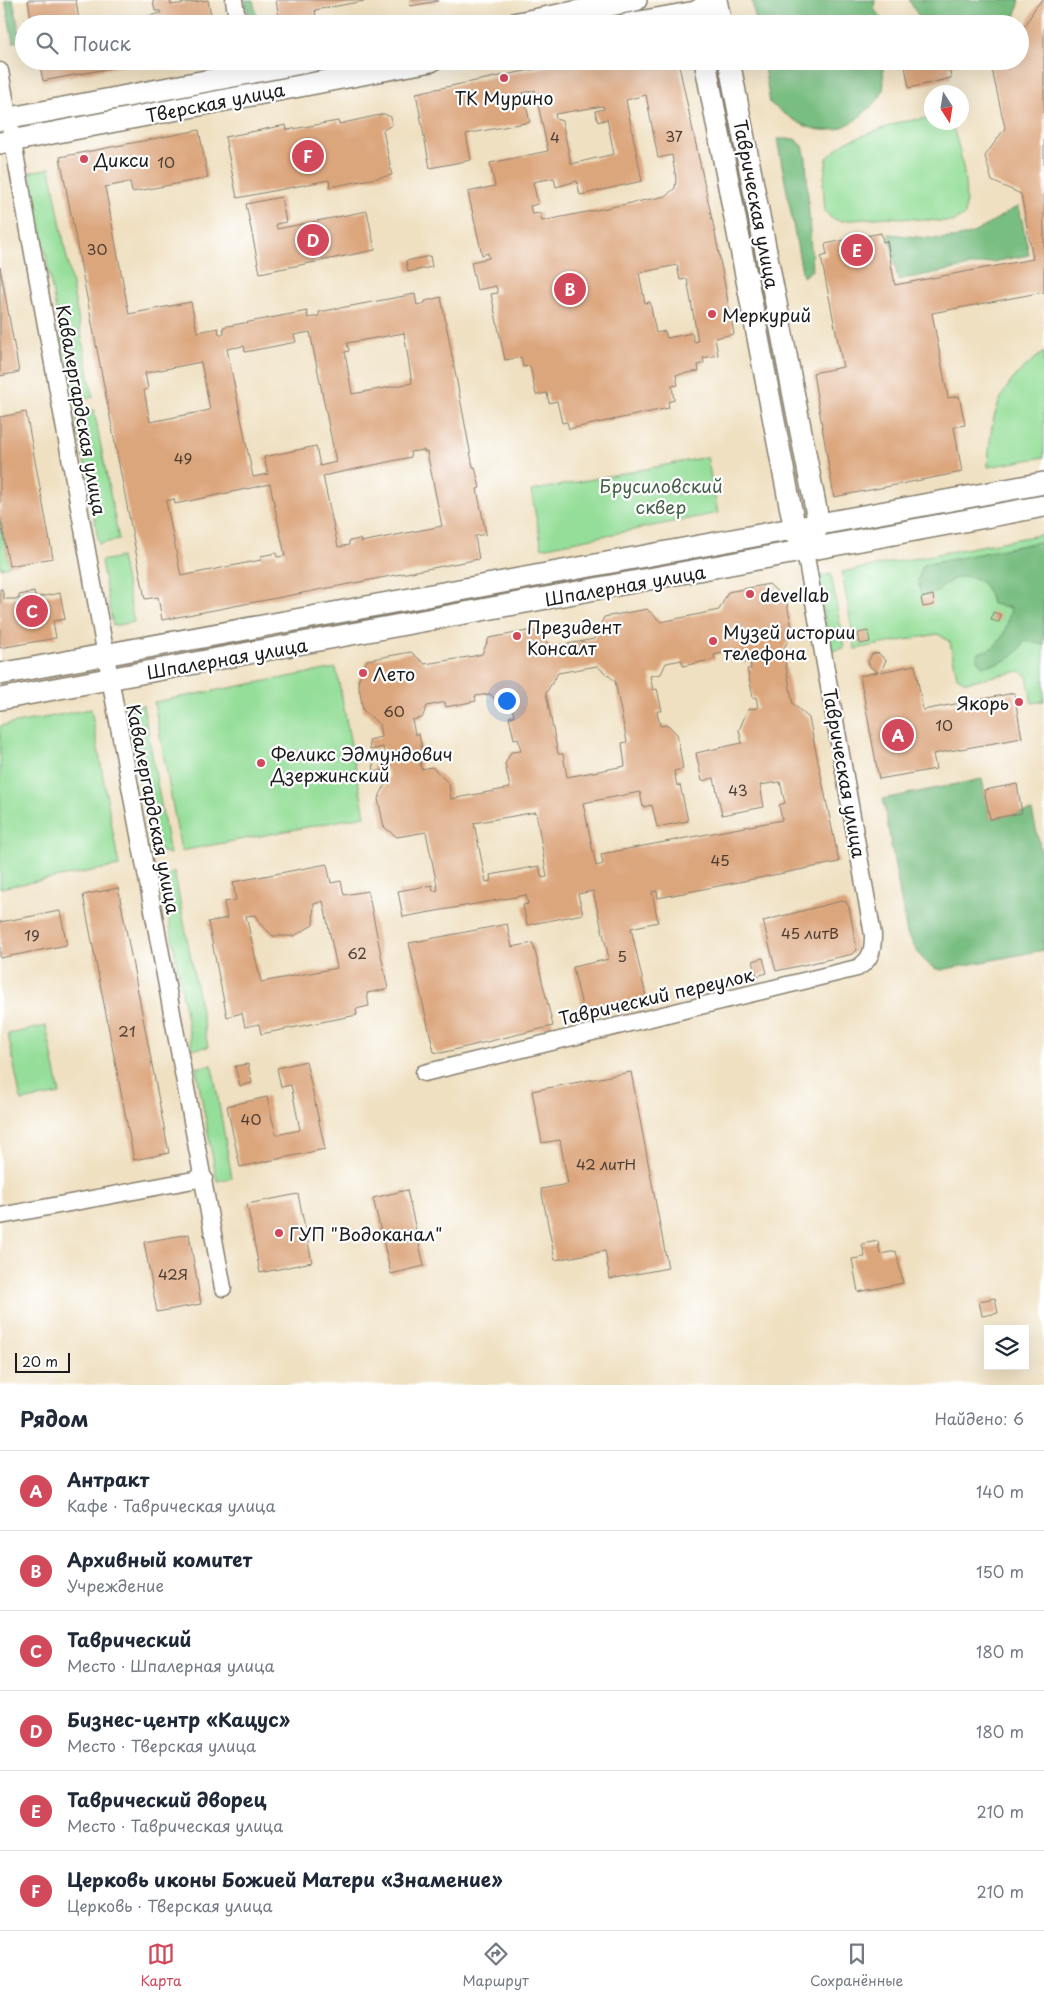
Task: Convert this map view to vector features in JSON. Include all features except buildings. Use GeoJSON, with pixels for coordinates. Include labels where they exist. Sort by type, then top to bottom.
{"type":"FeatureCollection","features":[{"type":"Feature","properties":{"kind":"street"},"geometry":{"type":"LineString","coordinates":[[234,0],[236,15]]}},
{"type":"Feature","properties":{"kind":"street"},"geometry":{"type":"LineString","coordinates":[[559,15],[636,0]]}},
{"type":"Feature","properties":{"kind":"street"},"geometry":{"type":"LineString","coordinates":[[680,15],[698,12],[715,0],[719,15]]}},
{"type":"Feature","properties":{"kind":"street","name":"Тверская улица"},"geometry":{"type":"LineString","coordinates":[[4,120],[231,70]]}},
{"type":"Feature","properties":{"kind":"street"},"geometry":{"type":"LineString","coordinates":[[246,70],[250,95]]}},
{"type":"Feature","properties":{"kind":"street","name":"Тверская улица"},"geometry":{"type":"LineString","coordinates":[[6,141],[383,70]]}},
{"type":"Feature","properties":{"kind":"street","name":"Таврическая улица"},"geometry":{"type":"LineString","coordinates":[[707,70],[795,529],[805,551],[873,935]]}},
{"type":"Feature","properties":{"kind":"street","name":"Таврическая улица"},"geometry":{"type":"LineString","coordinates":[[731,70],[819,525]]}},
{"type":"Feature","properties":{"kind":"street","name":"Кавалергардская улица"},"geometry":{"type":"LineString","coordinates":[[0,71],[6,141],[106,654],[223,1288]]}},
{"type":"Feature","properties":{"kind":"street","name":"Шпалерная улица"},"geometry":{"type":"LineString","coordinates":[[0,674],[1044,483]]}},
{"type":"Feature","properties":{"kind":"street","name":"Шпалерная улица"},"geometry":{"type":"LineString","coordinates":[[0,700],[1044,506]]}},
{"type":"Feature","properties":{"kind":"street"},"geometry":{"type":"LineString","coordinates":[[805,551],[819,525]]}},
{"type":"Feature","properties":{"kind":"street","name":"Таврический переулок"},"geometry":{"type":"LineString","coordinates":[[424,1073],[857,968],[867,962],[873,950],[873,935]]}},
{"type":"Feature","properties":{"kind":"street"},"geometry":{"type":"LineString","coordinates":[[0,1216],[204,1178]]}},
{"type":"Feature","properties":{"kind":"green space"},"geometry":{"type":"Polygon","coordinates":[[[5,0],[13,0],[16,15],[15,42],[13,42],[5,0]]]}},
{"type":"Feature","properties":{"kind":"green space"},"geometry":{"type":"Polygon","coordinates":[[[245,0],[253,0],[256,15],[248,15],[245,0]]]}},
{"type":"Feature","properties":{"kind":"green space"},"geometry":{"type":"Polygon","coordinates":[[[752,0],[875,0],[874,9],[879,15],[754,15],[752,0]]]}},
{"type":"Feature","properties":{"kind":"green space"},"geometry":{"type":"Polygon","coordinates":[[[909,0],[1020,0],[1016,15],[918,15],[909,0]]]}},
{"type":"Feature","properties":{"kind":"green space"},"geometry":{"type":"Polygon","coordinates":[[[764,70],[883,70],[883,91],[880,97],[865,112],[840,128],[828,130],[805,126],[793,120],[770,103],[764,70]]]}},
{"type":"Feature","properties":{"kind":"green space"},"geometry":{"type":"Polygon","coordinates":[[[924,119],[924,130],[954,130],[963,169],[966,192],[965,215],[953,222],[888,217],[840,221],[831,218],[825,211],[823,184],[827,158],[845,142],[900,122],[924,119]]]}},
{"type":"Feature","properties":{"kind":"green space"},"geometry":{"type":"Polygon","coordinates":[[[777,139],[795,139],[803,146],[806,159],[812,270],[803,277],[777,139]]]}},
{"type":"Feature","properties":{"kind":"green space"},"geometry":{"type":"Polygon","coordinates":[[[50,168],[93,397],[73,401],[30,172],[50,168]]]}},
{"type":"Feature","properties":{"kind":"green space"},"geometry":{"type":"Polygon","coordinates":[[[1019,206],[1029,255],[898,280],[889,234],[932,238],[965,236],[981,229],[1019,206]]]}},
{"type":"Feature","properties":{"kind":"green space"},"geometry":{"type":"Polygon","coordinates":[[[1044,352],[1044,457],[988,467],[991,430],[1006,388],[1028,364],[1044,352]]]}},
{"type":"Feature","properties":{"kind":"green space"},"geometry":{"type":"Polygon","coordinates":[[[94,410],[119,540],[99,544],[75,413],[94,410]]]}},
{"type":"Feature","properties":{"kind":"green space","name":"Брусиловский сквер"},"geometry":{"type":"Polygon","coordinates":[[[707,457],[718,513],[542,548],[531,491],[707,457]]]}},
{"type":"Feature","properties":{"kind":"green space"},"geometry":{"type":"Polygon","coordinates":[[[0,516],[9,566],[0,568],[0,516]]]}},
{"type":"Feature","properties":{"kind":"green space"},"geometry":{"type":"Polygon","coordinates":[[[1044,534],[1044,701],[1032,703],[1027,676],[1020,671],[966,682],[957,677],[950,642],[938,634],[855,649],[842,572],[1044,534]]]}},
{"type":"Feature","properties":{"kind":"green space"},"geometry":{"type":"Polygon","coordinates":[[[1044,541],[1044,645],[1024,641],[1013,656],[983,666],[977,657],[980,652],[990,649],[1002,637],[1011,608],[992,604],[984,586],[978,580],[970,577],[954,579],[938,592],[921,595],[918,580],[923,565],[1044,541]]]}},
{"type":"Feature","properties":{"kind":"green space"},"geometry":{"type":"Polygon","coordinates":[[[121,557],[134,622],[113,626],[101,561],[121,557]]]}},
{"type":"Feature","properties":{"kind":"green space"},"geometry":{"type":"Polygon","coordinates":[[[831,574],[844,648],[831,651],[817,577],[831,574]]]}},
{"type":"Feature","properties":{"kind":"green space"},"geometry":{"type":"Polygon","coordinates":[[[336,668],[365,816],[181,851],[154,702],[336,668]]]}},
{"type":"Feature","properties":{"kind":"green space"},"geometry":{"type":"Polygon","coordinates":[[[143,705],[170,854],[159,851],[156,846],[131,707],[143,705]]]}},
{"type":"Feature","properties":{"kind":"green space"},"geometry":{"type":"Polygon","coordinates":[[[91,709],[119,866],[0,888],[0,726],[91,709]]]}},
{"type":"Feature","properties":{"kind":"green space"},"geometry":{"type":"Polygon","coordinates":[[[982,779],[990,819],[1032,811],[1044,865],[1044,950],[941,970],[925,961],[907,934],[883,799],[982,779]]]}},
{"type":"Feature","properties":{"kind":"green space"},"geometry":{"type":"Polygon","coordinates":[[[174,871],[208,1047],[192,1049],[163,886],[164,879],[174,871]]]}},
{"type":"Feature","properties":{"kind":"green space"},"geometry":{"type":"Polygon","coordinates":[[[46,1026],[60,1094],[21,1101],[8,1034],[46,1026]]]}},
{"type":"Feature","properties":{"kind":"green space"},"geometry":{"type":"Polygon","coordinates":[[[212,1065],[232,1178],[217,1181],[196,1068],[212,1065]]]}},
{"type":"Feature","properties":{"kind":"place","name":"ТК Мурино"},"geometry":{"type":"Point","coordinates":[504,78]}},
{"type":"Feature","properties":{"kind":"place","name":"Церковь иконы Божией Матери «Знамение»"},"geometry":{"type":"Point","coordinates":[308,156]}},
{"type":"Feature","properties":{"kind":"place","name":"Дикси"},"geometry":{"type":"Point","coordinates":[84,159]}},
{"type":"Feature","properties":{"kind":"place","name":"Бизнес-центр «Кацус»"},"geometry":{"type":"Point","coordinates":[313,240]}},
{"type":"Feature","properties":{"kind":"place","name":"Таврический дворец"},"geometry":{"type":"Point","coordinates":[857,250]}},
{"type":"Feature","properties":{"kind":"place","name":"Архивный комитет"},"geometry":{"type":"Point","coordinates":[570,289]}},
{"type":"Feature","properties":{"kind":"place","name":"Меркурий"},"geometry":{"type":"Point","coordinates":[712,314]}},
{"type":"Feature","properties":{"kind":"place","name":"devellab"},"geometry":{"type":"Point","coordinates":[750,594]}},
{"type":"Feature","properties":{"kind":"place","name":"Таврический"},"geometry":{"type":"Point","coordinates":[32,611]}},
{"type":"Feature","properties":{"kind":"place","name":"Президент Консалт"},"geometry":{"type":"Point","coordinates":[517,636]}},
{"type":"Feature","properties":{"kind":"place","name":"Музей истории телефона"},"geometry":{"type":"Point","coordinates":[713,641]}},
{"type":"Feature","properties":{"kind":"place","name":"Лето"},"geometry":{"type":"Point","coordinates":[363,673]}},
{"type":"Feature","properties":{"kind":"place","name":"Якорь"},"geometry":{"type":"Point","coordinates":[1019,702]}},
{"type":"Feature","properties":{"kind":"place","name":"Антракт"},"geometry":{"type":"Point","coordinates":[898,735]}},
{"type":"Feature","properties":{"kind":"place","name":"Феликс Эдмундович Дзержинский"},"geometry":{"type":"Point","coordinates":[261,763]}},
{"type":"Feature","properties":{"kind":"place","name":"ГУП \"Водоканал\""},"geometry":{"type":"Point","coordinates":[279,1233]}}]}
